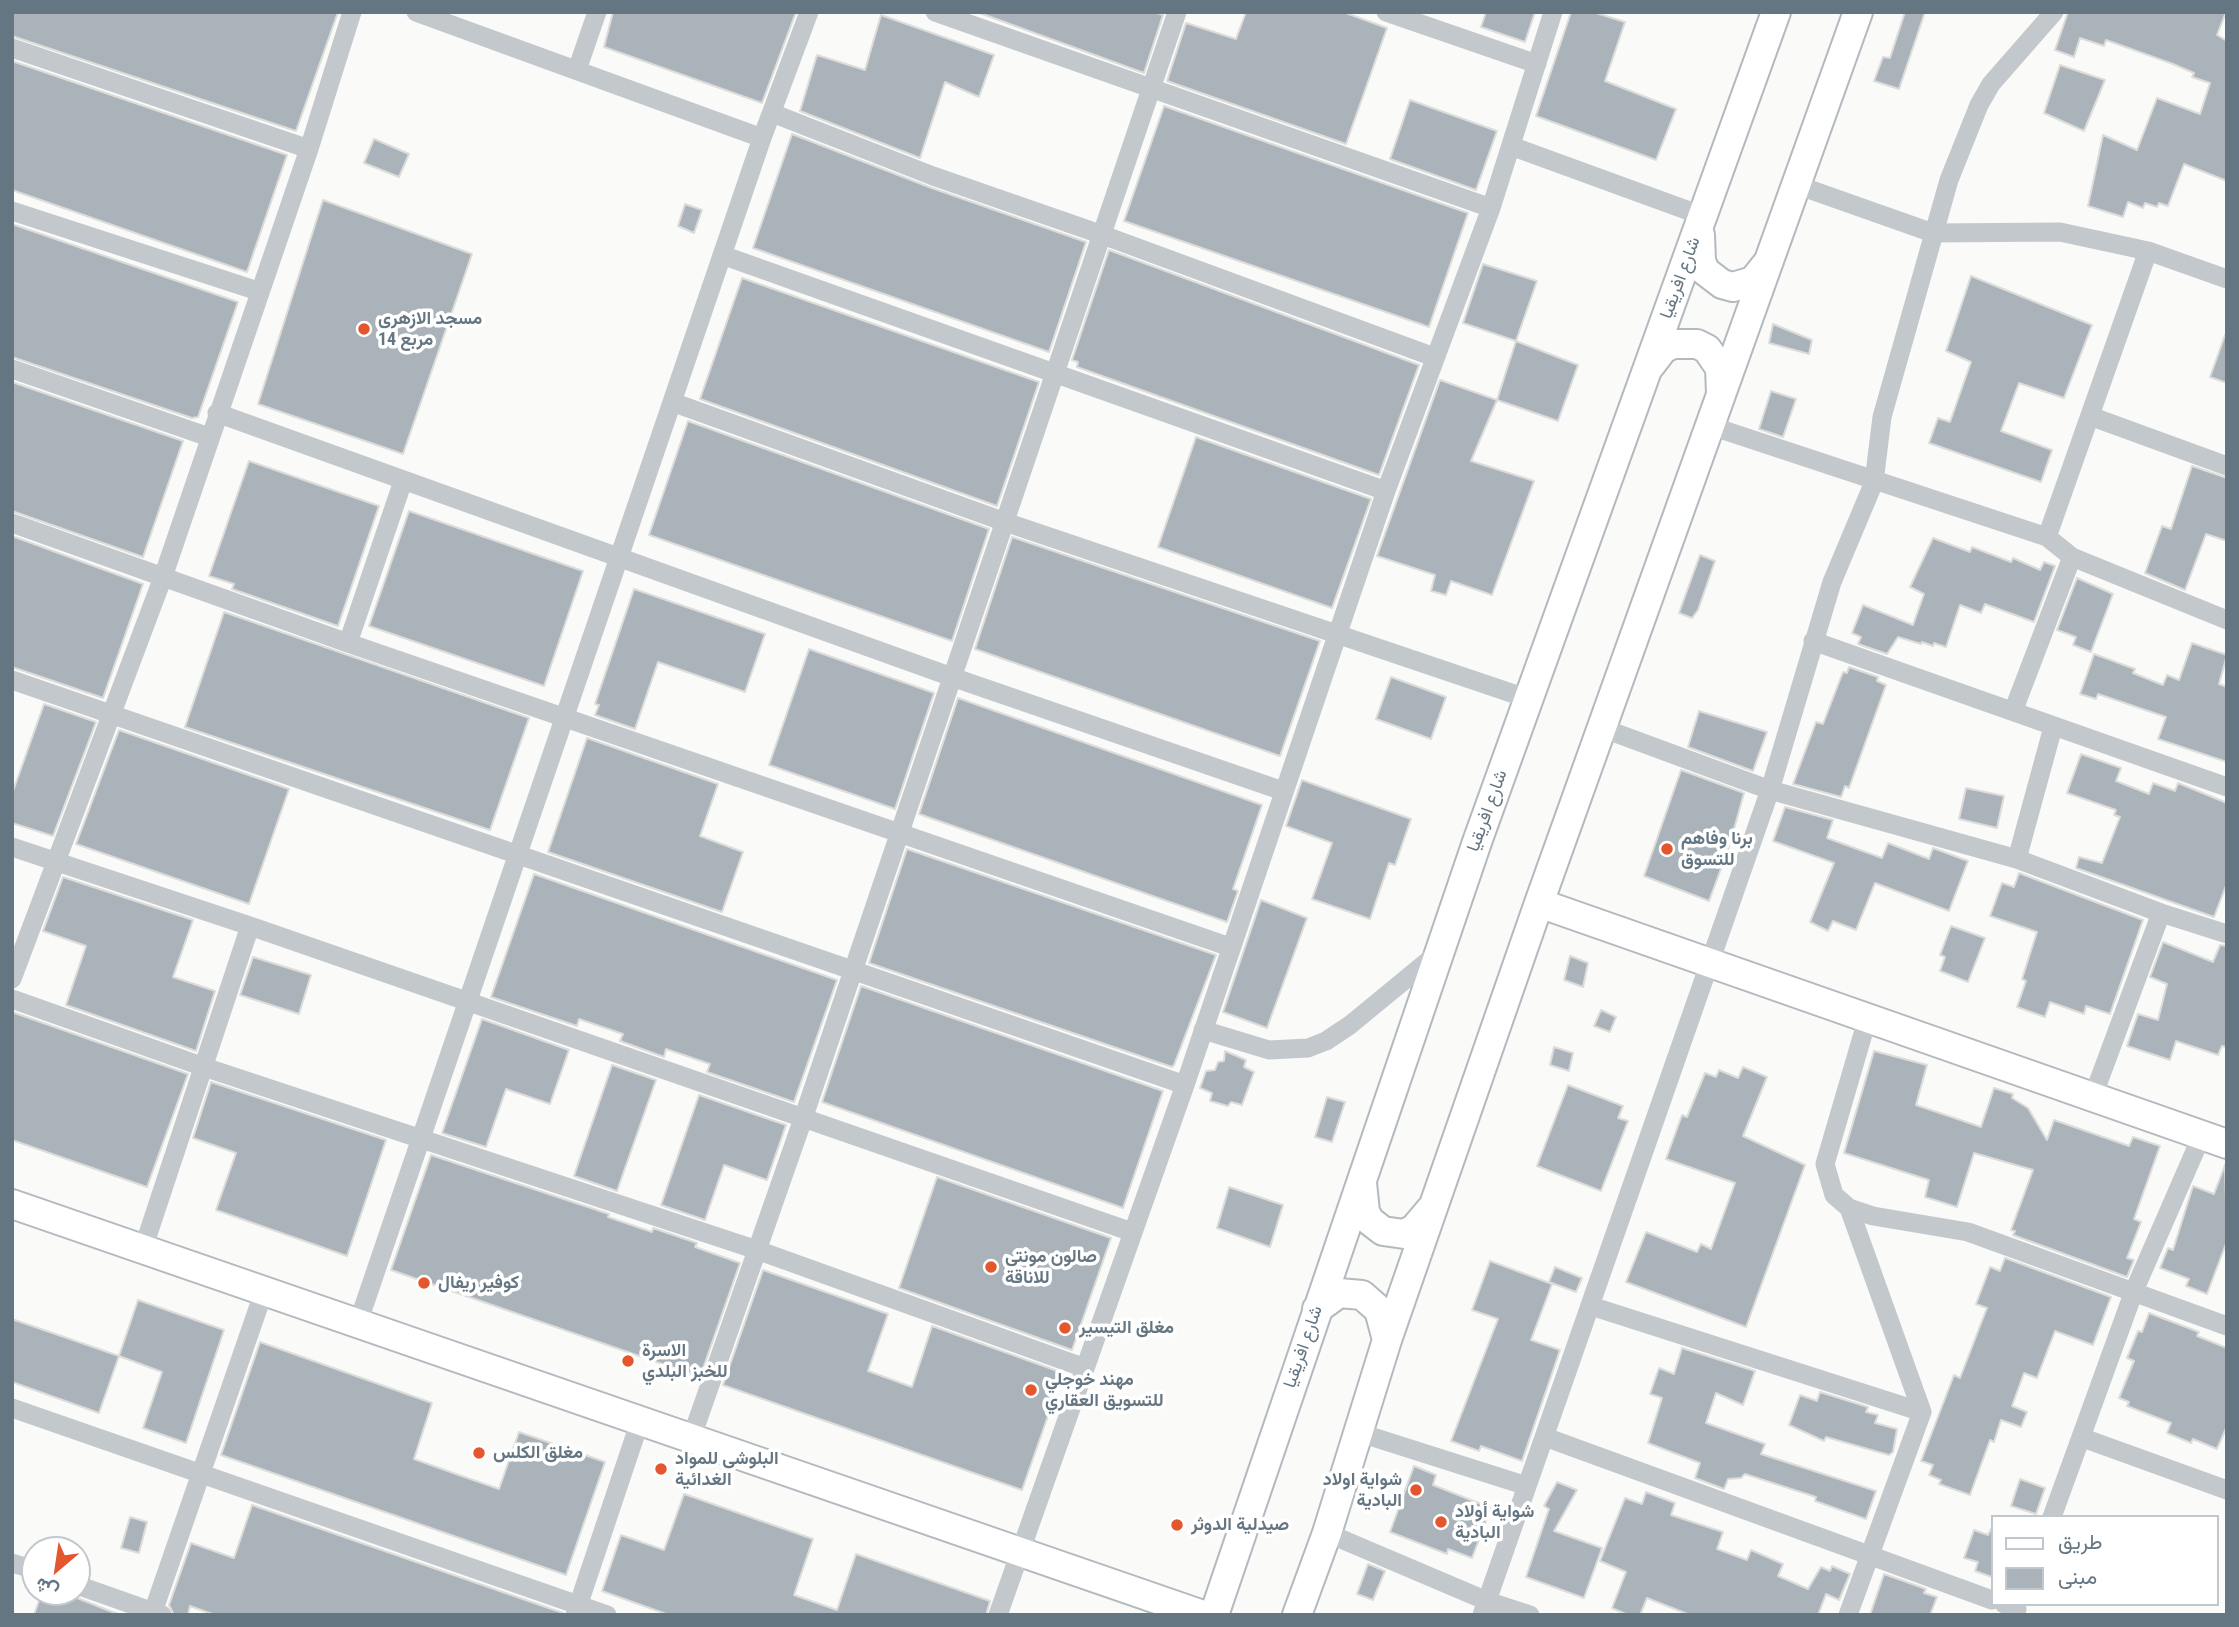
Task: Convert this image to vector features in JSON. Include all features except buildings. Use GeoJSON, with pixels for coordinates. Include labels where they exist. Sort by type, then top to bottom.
{"type":"FeatureCollection","features":[{"type":"Feature","properties":{"kind":"street"},"geometry":{"type":"LineString","coordinates":[[12,979],[163,577],[258,290],[309,149],[352,12]]}},
{"type":"Feature","properties":{"kind":"street"},"geometry":{"type":"LineString","coordinates":[[416,12],[762,138]]}},
{"type":"Feature","properties":{"kind":"street"},"geometry":{"type":"LineString","coordinates":[[577,70],[597,12]]}},
{"type":"Feature","properties":{"kind":"street"},"geometry":{"type":"LineString","coordinates":[[358,1323],[762,138],[809,12]]}},
{"type":"Feature","properties":{"kind":"street"},"geometry":{"type":"LineString","coordinates":[[936,12],[1491,208]]}},
{"type":"Feature","properties":{"kind":"street"},"geometry":{"type":"LineString","coordinates":[[691,1439],[804,1116],[898,830],[1177,12]]}},
{"type":"Feature","properties":{"kind":"street"},"geometry":{"type":"LineString","coordinates":[[1386,12],[1537,64]]}},
{"type":"Feature","properties":{"kind":"street"},"geometry":{"type":"LineString","coordinates":[[998,1615],[1185,1085],[1386,491],[1491,208],[1553,12]]}},
{"type":"Feature","properties":{"kind":"street","name":"شارع افريقيا"},"geometry":{"type":"LineString","coordinates":[[1214,1615],[1440,950],[1776,12]]}},
{"type":"Feature","properties":{"kind":"street"},"geometry":{"type":"LineString","coordinates":[[1297,1615],[1327,1533],[1387,1340],[1539,903],[1716,414],[1857,12]]}},
{"type":"Feature","properties":{"kind":"street"},"geometry":{"type":"LineString","coordinates":[[1485,1608],[1770,790],[1832,582],[1874,482],[1882,418],[1949,180],[1979,105],[2004,67],[2054,12]]}},
{"type":"Feature","properties":{"kind":"street"},"geometry":{"type":"LineString","coordinates":[[12,48],[309,149]]}},
{"type":"Feature","properties":{"kind":"street"},"geometry":{"type":"LineString","coordinates":[[772,113],[933,176],[1100,234],[1434,358]]}},
{"type":"Feature","properties":{"kind":"street"},"geometry":{"type":"LineString","coordinates":[[1511,146],[1702,220],[1701,261],[1712,279],[1722,285],[1733,287],[1753,281],[1773,254]]}},
{"type":"Feature","properties":{"kind":"street"},"geometry":{"type":"LineString","coordinates":[[1797,185],[1933,233],[2060,232],[2148,251],[2227,279]]}},
{"type":"Feature","properties":{"kind":"street"},"geometry":{"type":"LineString","coordinates":[[12,211],[258,290]]}},
{"type":"Feature","properties":{"kind":"street"},"geometry":{"type":"LineString","coordinates":[[2048,537],[2148,251]]}},
{"type":"Feature","properties":{"kind":"street"},"geometry":{"type":"LineString","coordinates":[[722,255],[1386,491]]}},
{"type":"Feature","properties":{"kind":"street"},"geometry":{"type":"LineString","coordinates":[[1649,368],[1663,349],[1673,344],[1697,344],[1707,349],[1720,369],[1716,414]]}},
{"type":"Feature","properties":{"kind":"street"},"geometry":{"type":"LineString","coordinates":[[12,369],[209,437]]}},
{"type":"Feature","properties":{"kind":"street"},"geometry":{"type":"LineString","coordinates":[[672,402],[1005,522],[1529,699]]}},
{"type":"Feature","properties":{"kind":"street"},"geometry":{"type":"LineString","coordinates":[[218,413],[952,677],[1283,791]]}},
{"type":"Feature","properties":{"kind":"street"},"geometry":{"type":"LineString","coordinates":[[1716,414],[1874,482],[2048,537],[2072,556],[2227,620]]}},
{"type":"Feature","properties":{"kind":"street"},"geometry":{"type":"LineString","coordinates":[[2090,416],[2227,466]]}},
{"type":"Feature","properties":{"kind":"street"},"geometry":{"type":"LineString","coordinates":[[348,643],[403,481]]}},
{"type":"Feature","properties":{"kind":"street"},"geometry":{"type":"LineString","coordinates":[[12,523],[348,643],[898,830],[1230,947]]}},
{"type":"Feature","properties":{"kind":"street"},"geometry":{"type":"LineString","coordinates":[[2014,709],[2072,556]]}},
{"type":"Feature","properties":{"kind":"street"},"geometry":{"type":"LineString","coordinates":[[1813,641],[2014,709],[2053,727],[2227,787]]}},
{"type":"Feature","properties":{"kind":"street"},"geometry":{"type":"LineString","coordinates":[[12,680],[1185,1085]]}},
{"type":"Feature","properties":{"kind":"street"},"geometry":{"type":"LineString","coordinates":[[2017,859],[2053,727]]}},
{"type":"Feature","properties":{"kind":"street"},"geometry":{"type":"LineString","coordinates":[[1602,729],[1770,790],[2017,859],[2161,913],[2227,934]]}},
{"type":"Feature","properties":{"kind":"street"},"geometry":{"type":"LineString","coordinates":[[12,847],[804,1116],[1132,1232]]}},
{"type":"Feature","properties":{"kind":"street"},"geometry":{"type":"LineString","coordinates":[[1539,903],[2214,1140],[2134,1292],[2053,1515]]}},
{"type":"Feature","properties":{"kind":"street"},"geometry":{"type":"LineString","coordinates":[[2092,1098],[2161,913]]}},
{"type":"Feature","properties":{"kind":"street"},"geometry":{"type":"LineString","coordinates":[[143,1249],[250,926]]}},
{"type":"Feature","properties":{"kind":"street"},"geometry":{"type":"LineString","coordinates":[[1203,1030],[1269,1050],[1308,1048],[1326,1041],[1350,1025],[1440,950]]}},
{"type":"Feature","properties":{"kind":"street"},"geometry":{"type":"LineString","coordinates":[[12,999],[204,1067],[757,1250],[1085,1368]]}},
{"type":"Feature","properties":{"kind":"street"},"geometry":{"type":"LineString","coordinates":[[1867,1020],[1825,1164],[1834,1195],[1849,1208],[1873,1216],[1968,1232],[2227,1326]]}},
{"type":"Feature","properties":{"kind":"street"},"geometry":{"type":"LineString","coordinates":[[1362,1181],[1365,1212],[1370,1221],[1393,1235],[1414,1229],[1435,1204]]}},
{"type":"Feature","properties":{"kind":"street"},"geometry":{"type":"LineString","coordinates":[[12,1204],[1203,1615]]}},
{"type":"Feature","properties":{"kind":"street"},"geometry":{"type":"LineString","coordinates":[[1848,1615],[1922,1412],[1849,1208]]}},
{"type":"Feature","properties":{"kind":"street"},"geometry":{"type":"LineString","coordinates":[[91,1590],[156,1614],[199,1473],[264,1291]]}},
{"type":"Feature","properties":{"kind":"street"},"geometry":{"type":"LineString","coordinates":[[1317,1309],[1339,1293],[1362,1295],[1378,1310],[1387,1340]]}},
{"type":"Feature","properties":{"kind":"street"},"geometry":{"type":"LineString","coordinates":[[1591,1307],[1922,1412]]}},
{"type":"Feature","properties":{"kind":"street"},"geometry":{"type":"LineString","coordinates":[[12,1408],[577,1610],[607,1615]]}},
{"type":"Feature","properties":{"kind":"street"},"geometry":{"type":"LineString","coordinates":[[577,1610],[640,1421]]}},
{"type":"Feature","properties":{"kind":"street"},"geometry":{"type":"LineString","coordinates":[[1357,1432],[1527,1486]]}},
{"type":"Feature","properties":{"kind":"street"},"geometry":{"type":"LineString","coordinates":[[1545,1437],[1990,1599]]}},
{"type":"Feature","properties":{"kind":"street"},"geometry":{"type":"LineString","coordinates":[[2083,1438],[2227,1490]]}},
{"type":"Feature","properties":{"kind":"street"},"geometry":{"type":"LineString","coordinates":[[1327,1533],[1485,1608],[1530,1615]]}},
{"type":"Feature","properties":{"kind":"place","name":"مسجد الازهري مربع 14"},"geometry":{"type":"Point","coordinates":[364,329]}},
{"type":"Feature","properties":{"kind":"place","name":"برنا وفاهم للتسوق"},"geometry":{"type":"Point","coordinates":[1667,849]}},
{"type":"Feature","properties":{"kind":"place","name":"صالون مونتي للاناقة"},"geometry":{"type":"Point","coordinates":[991,1267]}},
{"type":"Feature","properties":{"kind":"place","name":"كوفير ريفال"},"geometry":{"type":"Point","coordinates":[424,1283]}},
{"type":"Feature","properties":{"kind":"place","name":"مغلق التيسير"},"geometry":{"type":"Point","coordinates":[1065,1328]}},
{"type":"Feature","properties":{"kind":"place","name":"الاسرة للخبز البلدي"},"geometry":{"type":"Point","coordinates":[628,1361]}},
{"type":"Feature","properties":{"kind":"place","name":"مهند خوجلي للتسويق العقاري"},"geometry":{"type":"Point","coordinates":[1031,1390]}},
{"type":"Feature","properties":{"kind":"place","name":"مغلق الكلس"},"geometry":{"type":"Point","coordinates":[479,1453]}},
{"type":"Feature","properties":{"kind":"place","name":"البلوشي للمواد الغدائية"},"geometry":{"type":"Point","coordinates":[661,1469]}},
{"type":"Feature","properties":{"kind":"place","name":"شواية اولاد البادية"},"geometry":{"type":"Point","coordinates":[1416,1490]}},
{"type":"Feature","properties":{"kind":"place","name":"شواية أولاد البادية"},"geometry":{"type":"Point","coordinates":[1441,1522]}},
{"type":"Feature","properties":{"kind":"place","name":"صيدلية الدوثر"},"geometry":{"type":"Point","coordinates":[1177,1525]}}]}
